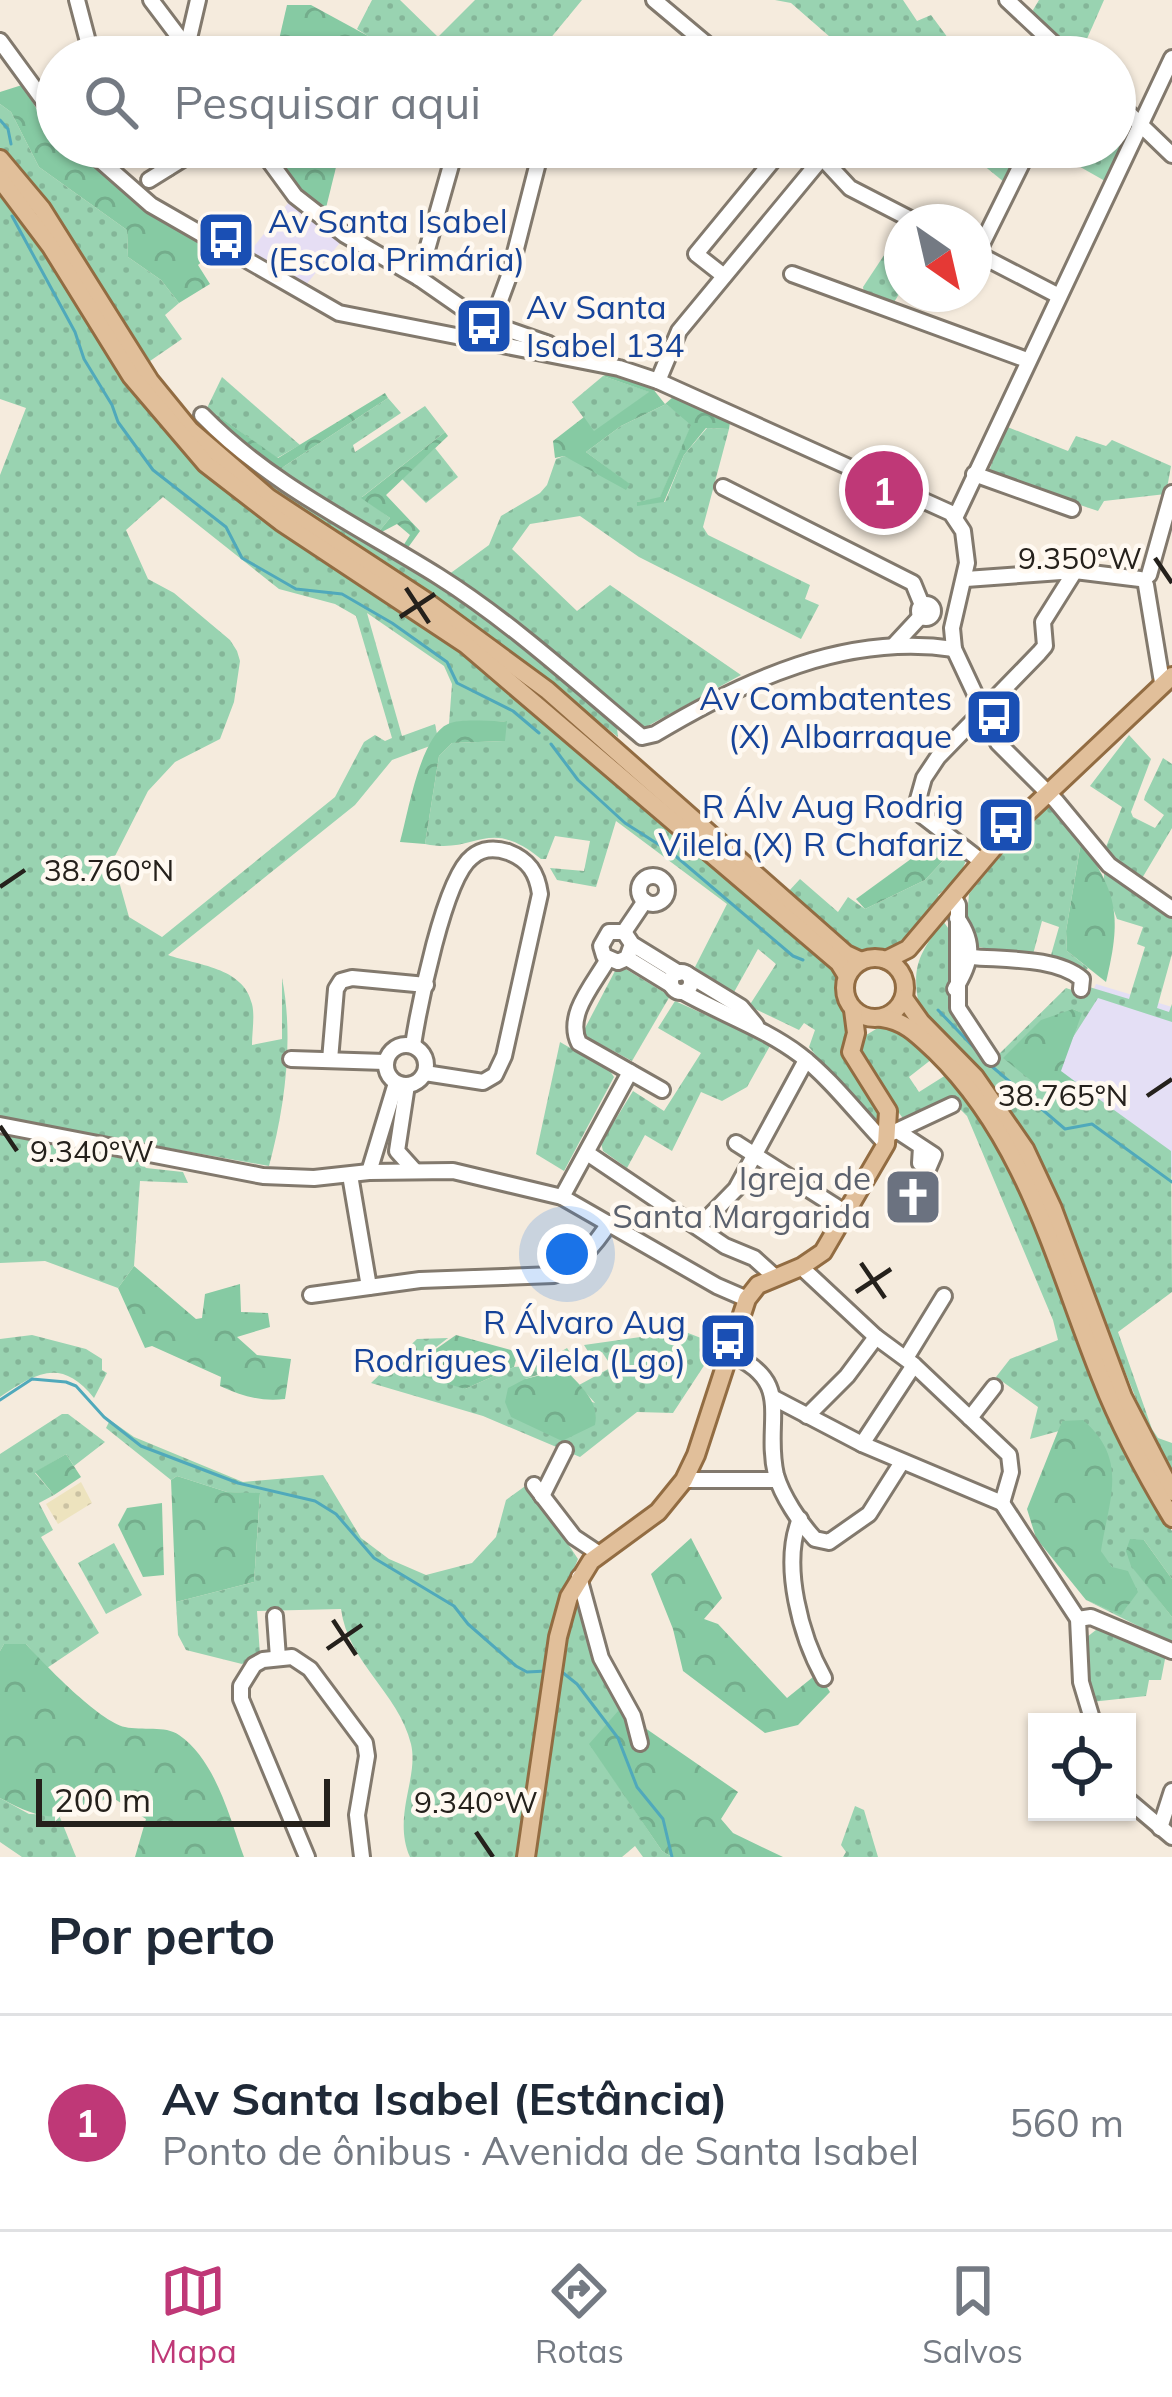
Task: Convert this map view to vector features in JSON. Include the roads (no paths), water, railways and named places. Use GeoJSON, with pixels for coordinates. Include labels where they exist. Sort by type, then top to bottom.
{"type":"FeatureCollection","features":[{"type":"Feature","properties":{"kind":"main road"},"geometry":{"type":"LineString","coordinates":[[0,159],[42,209],[149,381],[190,430],[268,497],[426,601],[548,690],[846,954],[861,961],[886,960],[908,949],[981,861],[1047,792],[1167,679]]}},
{"type":"Feature","properties":{"kind":"main road"},"geometry":{"type":"LineString","coordinates":[[0,179],[51,247],[131,376],[206,464],[281,522],[466,644],[839,963],[847,976]]}},
{"type":"Feature","properties":{"kind":"main road"},"geometry":{"type":"LineString","coordinates":[[908,949],[902,974],[904,998],[915,1016],[975,1077],[1025,1149],[1053,1209],[1123,1396],[1172,1492]]}},
{"type":"Feature","properties":{"kind":"main road"},"geometry":{"type":"LineString","coordinates":[[886,960],[902,974]]}},
{"type":"Feature","properties":{"kind":"main road"},"geometry":{"type":"LineString","coordinates":[[861,961],[847,976],[844,994],[868,1016],[905,1025],[944,1060],[1013,1156],[1038,1206],[1112,1405],[1172,1518]]}},
{"type":"Feature","properties":{"kind":"main road"},"geometry":{"type":"LineString","coordinates":[[526,1857],[563,1616],[579,1577],[598,1553],[658,1512],[684,1480],[747,1299],[758,1285],[802,1267],[828,1246],[891,1136],[884,1104],[852,1056],[856,1033],[868,1016],[898,1008],[904,998]]}},
{"type":"Feature","properties":{"kind":"street"},"geometry":{"type":"LineString","coordinates":[[76,0],[86,36]]}},
{"type":"Feature","properties":{"kind":"street"},"geometry":{"type":"LineString","coordinates":[[151,0],[178,36]]}},
{"type":"Feature","properties":{"kind":"street"},"geometry":{"type":"LineString","coordinates":[[192,36],[198,0]]}},
{"type":"Feature","properties":{"kind":"street"},"geometry":{"type":"LineString","coordinates":[[654,0],[697,36]]}},
{"type":"Feature","properties":{"kind":"street"},"geometry":{"type":"LineString","coordinates":[[1007,0],[1045,36]]}},
{"type":"Feature","properties":{"kind":"street"},"geometry":{"type":"LineString","coordinates":[[1024,16],[1035,0]]}},
{"type":"Feature","properties":{"kind":"street"},"geometry":{"type":"LineString","coordinates":[[0,41],[36,90]]}},
{"type":"Feature","properties":{"kind":"street"},"geometry":{"type":"LineString","coordinates":[[1136,134],[1172,58]]}},
{"type":"Feature","properties":{"kind":"street"},"geometry":{"type":"LineString","coordinates":[[1136,119],[1172,155]]}},
{"type":"Feature","properties":{"kind":"street"},"geometry":{"type":"LineString","coordinates":[[109,168],[151,205],[339,313],[557,355],[658,381],[925,499],[956,518],[965,538],[966,579],[952,628],[954,649],[1004,751],[1047,792],[1109,866],[1172,909]]}},
{"type":"Feature","properties":{"kind":"street"},"geometry":{"type":"LineString","coordinates":[[148,180],[168,168]]}},
{"type":"Feature","properties":{"kind":"street"},"geometry":{"type":"LineString","coordinates":[[275,168],[296,196],[345,235],[490,325],[549,344],[557,355]]}},
{"type":"Feature","properties":{"kind":"street"},"geometry":{"type":"LineString","coordinates":[[419,278],[451,168]]}},
{"type":"Feature","properties":{"kind":"street"},"geometry":{"type":"LineString","coordinates":[[490,325],[536,168]]}},
{"type":"Feature","properties":{"kind":"street"},"geometry":{"type":"LineString","coordinates":[[724,276],[696,254],[767,168]]}},
{"type":"Feature","properties":{"kind":"street"},"geometry":{"type":"LineString","coordinates":[[658,381],[679,331],[805,168]]}},
{"type":"Feature","properties":{"kind":"street"},"geometry":{"type":"LineString","coordinates":[[832,168],[850,188],[884,206]]}},
{"type":"Feature","properties":{"kind":"street"},"geometry":{"type":"LineString","coordinates":[[992,220],[1019,168]]}},
{"type":"Feature","properties":{"kind":"street"},"geometry":{"type":"LineString","coordinates":[[956,518],[1120,168]]}},
{"type":"Feature","properties":{"kind":"street"},"geometry":{"type":"LineString","coordinates":[[992,262],[1059,296]]}},
{"type":"Feature","properties":{"kind":"street"},"geometry":{"type":"LineString","coordinates":[[792,274],[1027,360]]}},
{"type":"Feature","properties":{"kind":"street"},"geometry":{"type":"LineString","coordinates":[[202,415],[269,472],[442,578],[642,737]]}},
{"type":"Feature","properties":{"kind":"street"},"geometry":{"type":"LineString","coordinates":[[974,474],[1072,508]]}},
{"type":"Feature","properties":{"kind":"street"},"geometry":{"type":"LineString","coordinates":[[723,487],[913,583],[925,611]]}},
{"type":"Feature","properties":{"kind":"street"},"geometry":{"type":"LineString","coordinates":[[1167,679],[1145,579],[1172,493]]}},
{"type":"Feature","properties":{"kind":"street"},"geometry":{"type":"LineString","coordinates":[[966,579],[1075,572],[1145,579]]}},
{"type":"Feature","properties":{"kind":"street"},"geometry":{"type":"LineString","coordinates":[[981,861],[915,810],[924,778],[1045,646],[1043,622],[1075,572]]}},
{"type":"Feature","properties":{"kind":"street"},"geometry":{"type":"LineString","coordinates":[[896,644],[925,611]]}},
{"type":"Feature","properties":{"kind":"street"},"geometry":{"type":"LineString","coordinates":[[925,611],[956,616]]}},
{"type":"Feature","properties":{"kind":"street"},"geometry":{"type":"LineString","coordinates":[[620,739],[656,734],[731,689],[813,661],[896,644],[954,649]]}},
{"type":"Feature","properties":{"kind":"street"},"geometry":{"type":"LineString","coordinates":[[369,1172],[402,1084],[424,1073],[483,1082],[495,1075],[504,1056],[539,908],[537,878],[530,865],[502,850],[483,850],[469,858],[452,884],[413,1045]]}},
{"type":"Feature","properties":{"kind":"street"},"geometry":{"type":"LineString","coordinates":[[953,896],[955,991],[963,1021],[991,1058]]}},
{"type":"Feature","properties":{"kind":"street"},"geometry":{"type":"LineString","coordinates":[[644,901],[628,945],[618,962],[608,959],[602,940],[609,932],[628,945],[680,981],[806,1060],[891,1136],[921,1147]]}},
{"type":"Feature","properties":{"kind":"street"},"geometry":{"type":"LineString","coordinates":[[955,991],[971,957],[968,934],[957,918]]}},
{"type":"Feature","properties":{"kind":"street"},"geometry":{"type":"LineString","coordinates":[[971,957],[1033,962],[1076,973],[1082,979],[1081,989]]}},
{"type":"Feature","properties":{"kind":"street"},"geometry":{"type":"LineString","coordinates":[[608,959],[573,1029],[579,1042],[662,1090]]}},
{"type":"Feature","properties":{"kind":"street"},"geometry":{"type":"LineString","coordinates":[[330,1060],[336,989],[341,981],[426,985]]}},
{"type":"Feature","properties":{"kind":"street"},"geometry":{"type":"LineString","coordinates":[[402,1084],[388,1074],[386,1062],[395,1047],[413,1045]]}},
{"type":"Feature","properties":{"kind":"street"},"geometry":{"type":"LineString","coordinates":[[413,1045],[426,1060],[424,1073]]}},
{"type":"Feature","properties":{"kind":"street"},"geometry":{"type":"LineString","coordinates":[[291,1059],[386,1062]]}},
{"type":"Feature","properties":{"kind":"street"},"geometry":{"type":"LineString","coordinates":[[699,1227],[736,1189],[806,1060]]}},
{"type":"Feature","properties":{"kind":"street"},"geometry":{"type":"LineString","coordinates":[[562,1197],[630,1072]]}},
{"type":"Feature","properties":{"kind":"street"},"geometry":{"type":"LineString","coordinates":[[391,1171],[402,1084]]}},
{"type":"Feature","properties":{"kind":"street"},"geometry":{"type":"LineString","coordinates":[[891,1136],[952,1105]]}},
{"type":"Feature","properties":{"kind":"street"},"geometry":{"type":"LineString","coordinates":[[0,1125],[263,1176],[453,1172],[562,1197],[747,1299]]}},
{"type":"Feature","properties":{"kind":"street"},"geometry":{"type":"LineString","coordinates":[[736,1143],[846,1213]]}},
{"type":"Feature","properties":{"kind":"street"},"geometry":{"type":"LineString","coordinates":[[397,1151],[415,1171]]}},
{"type":"Feature","properties":{"kind":"street"},"geometry":{"type":"LineString","coordinates":[[587,1153],[725,1246],[754,1258],[776,1277]]}},
{"type":"Feature","properties":{"kind":"street"},"geometry":{"type":"LineString","coordinates":[[376,1154],[391,1171]]}},
{"type":"Feature","properties":{"kind":"street"},"geometry":{"type":"LineString","coordinates":[[350,1174],[369,1287]]}},
{"type":"Feature","properties":{"kind":"street"},"geometry":{"type":"LineString","coordinates":[[311,1295],[420,1280],[554,1275],[595,1245],[609,1223]]}},
{"type":"Feature","properties":{"kind":"street"},"geometry":{"type":"LineString","coordinates":[[802,1267],[1009,1455],[1011,1472],[1002,1502]]}},
{"type":"Feature","properties":{"kind":"street"},"geometry":{"type":"LineString","coordinates":[[862,1444],[944,1296]]}},
{"type":"Feature","properties":{"kind":"street"},"geometry":{"type":"LineString","coordinates":[[773,1435],[782,1418],[803,1414],[847,1376],[876,1336]]}},
{"type":"Feature","properties":{"kind":"street"},"geometry":{"type":"LineString","coordinates":[[730,1354],[761,1371],[774,1398],[777,1480],[815,1539],[829,1542],[869,1514],[902,1462]]}},
{"type":"Feature","properties":{"kind":"street"},"geometry":{"type":"LineString","coordinates":[[970,1418],[994,1387]]}},
{"type":"Feature","properties":{"kind":"street"},"geometry":{"type":"LineString","coordinates":[[774,1398],[862,1444],[1002,1502],[1078,1619],[1081,1682],[1090,1713]]}},
{"type":"Feature","properties":{"kind":"street"},"geometry":{"type":"LineString","coordinates":[[566,1450],[565,1458],[538,1491],[574,1537],[598,1553]]}},
{"type":"Feature","properties":{"kind":"street"},"geometry":{"type":"LineString","coordinates":[[684,1480],[777,1480]]}},
{"type":"Feature","properties":{"kind":"street"},"geometry":{"type":"LineString","coordinates":[[800,1519],[794,1582],[824,1678]]}},
{"type":"Feature","properties":{"kind":"street"},"geometry":{"type":"LineString","coordinates":[[579,1577],[601,1658],[633,1716],[640,1744]]}},
{"type":"Feature","properties":{"kind":"street"},"geometry":{"type":"LineString","coordinates":[[274,1616],[278,1658]]}},
{"type":"Feature","properties":{"kind":"street"},"geometry":{"type":"LineString","coordinates":[[1078,1619],[1091,1617],[1172,1651]]}},
{"type":"Feature","properties":{"kind":"street"},"geometry":{"type":"LineString","coordinates":[[307,1857],[241,1699],[241,1686],[250,1670],[263,1660],[292,1658],[310,1669],[364,1743],[367,1756],[357,1800],[362,1857]]}},
{"type":"Feature","properties":{"kind":"street"},"geometry":{"type":"LineString","coordinates":[[1166,1832],[1172,1791]]}},
{"type":"Feature","properties":{"kind":"street"},"geometry":{"type":"LineString","coordinates":[[1136,1806],[1166,1832]]}},
{"type":"Feature","properties":{"kind":"waterway"},"geometry":{"type":"LineString","coordinates":[[0,120],[11,144]]}},
{"type":"Feature","properties":{"kind":"waterway"},"geometry":{"type":"LineString","coordinates":[[12,216],[118,422],[153,470],[226,527],[242,558],[296,589],[342,594],[392,623],[447,662],[457,683],[513,711],[539,733]]}},
{"type":"Feature","properties":{"kind":"waterway"},"geometry":{"type":"LineString","coordinates":[[551,744],[578,780],[625,823],[672,853],[803,960]]}},
{"type":"Feature","properties":{"kind":"waterway"},"geometry":{"type":"LineString","coordinates":[[938,1010],[983,1057]]}},
{"type":"Feature","properties":{"kind":"waterway"},"geometry":{"type":"LineString","coordinates":[[989,1064],[1065,1129],[1092,1124],[1172,1182]]}},
{"type":"Feature","properties":{"kind":"waterway"},"geometry":{"type":"LineString","coordinates":[[0,1400],[32,1379],[66,1382],[141,1446],[238,1483],[315,1501],[336,1514],[374,1558],[454,1606],[516,1666],[527,1672],[547,1671]]}},
{"type":"Feature","properties":{"kind":"waterway"},"geometry":{"type":"LineString","coordinates":[[562,1672],[577,1684],[618,1738],[637,1787],[663,1819],[672,1857]]}},
{"type":"Feature","properties":{"kind":"place","name":"Av Santa Isabel (Escola Primária)"},"geometry":{"type":"Point","coordinates":[226,240]}},
{"type":"Feature","properties":{"kind":"place","name":"Av Santa Isabel 134"},"geometry":{"type":"Point","coordinates":[484,326]}},
{"type":"Feature","properties":{"kind":"place","name":"Av Santa Isabel (Estância)"},"geometry":{"type":"Point","coordinates":[884,490]}},
{"type":"Feature","properties":{"kind":"place","name":"Av Combatentes (X) Albarraque"},"geometry":{"type":"Point","coordinates":[994,717]}},
{"type":"Feature","properties":{"kind":"place","name":"R Álv Aug Rodrig Vilela (X) R Chafariz"},"geometry":{"type":"Point","coordinates":[1006,825]}},
{"type":"Feature","properties":{"kind":"place","name":"Igreja de Santa Margarida"},"geometry":{"type":"Point","coordinates":[913,1197]}},
{"type":"Feature","properties":{"kind":"place","name":"R Álvaro Aug Rodrigues Vilela (Lgo)"},"geometry":{"type":"Point","coordinates":[728,1341]}}]}
